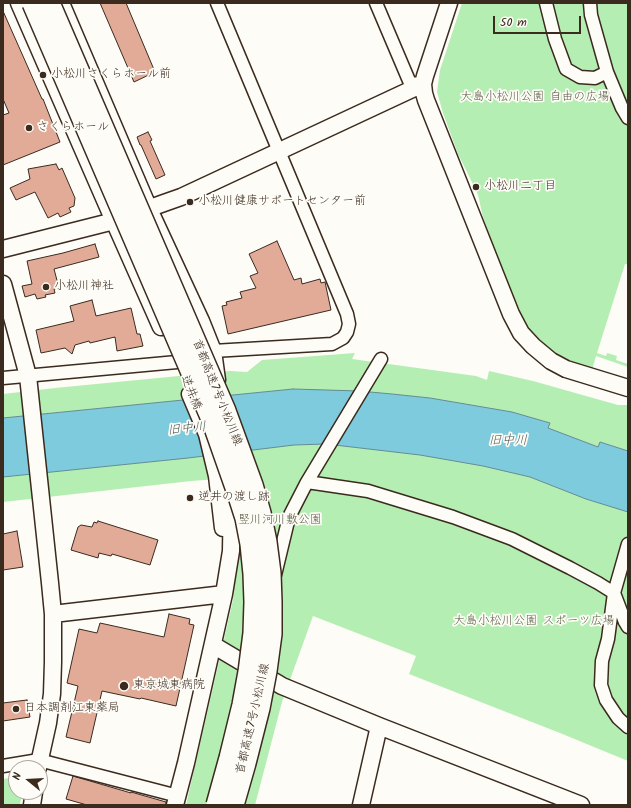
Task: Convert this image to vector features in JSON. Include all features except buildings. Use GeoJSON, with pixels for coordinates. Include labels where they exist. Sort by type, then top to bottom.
{"type":"FeatureCollection","features":[{"type":"Feature","properties":{"kind":"highway","name":"首都高速7号小松川線"},"geometry":{"type":"LineString","coordinates":[[33,3],[212,419],[246,518],[251,544],[254,574],[254,633],[243,705],[217,805]]}},
{"type":"Feature","properties":{"kind":"highway","name":"首都高速7号小松川線"},"geometry":{"type":"LineString","coordinates":[[49,3],[225,411],[252,485],[260,513],[270,573],[270,634],[266,671],[259,708],[233,805]]}},
{"type":"Feature","properties":{"kind":"street","name":"逆井橋"},"geometry":{"type":"LineString","coordinates":[[19,3],[177,362],[207,434],[217,476],[226,495]]}},
{"type":"Feature","properties":{"kind":"street"},"geometry":{"type":"LineString","coordinates":[[48,766],[177,801],[213,645],[224,594],[231,551],[226,495],[225,429],[213,351],[202,321],[149,209],[61,3]]}},
{"type":"Feature","properties":{"kind":"street"},"geometry":{"type":"LineString","coordinates":[[213,351],[332,344],[343,338],[347,332],[349,324],[347,314],[216,3]]}},
{"type":"Feature","properties":{"kind":"street"},"geometry":{"type":"LineString","coordinates":[[376,3],[410,82],[423,84]]}},
{"type":"Feature","properties":{"kind":"street"},"geometry":{"type":"LineString","coordinates":[[449,3],[425,76],[423,84],[424,93],[511,314],[521,333],[533,346],[551,361],[566,369],[628,388]]}},
{"type":"Feature","properties":{"kind":"street"},"geometry":{"type":"LineString","coordinates":[[546,3],[555,39],[566,69],[580,77],[595,78],[607,72]]}},
{"type":"Feature","properties":{"kind":"street"},"geometry":{"type":"LineString","coordinates":[[590,3],[591,15],[607,72],[622,108],[628,118]]}},
{"type":"Feature","properties":{"kind":"street"},"geometry":{"type":"LineString","coordinates":[[3,249],[114,221],[149,209],[181,196],[423,84]]}},
{"type":"Feature","properties":{"kind":"street"},"geometry":{"type":"LineString","coordinates":[[3,284],[28,376],[50,583],[53,662],[52,694],[48,723],[40,760]]}},
{"type":"Feature","properties":{"kind":"street"},"geometry":{"type":"LineString","coordinates":[[259,652],[280,552],[290,516],[307,482],[381,359]]}},
{"type":"Feature","properties":{"kind":"street"},"geometry":{"type":"LineString","coordinates":[[3,378],[177,362]]}},
{"type":"Feature","properties":{"kind":"street"},"geometry":{"type":"LineString","coordinates":[[307,482],[368,491],[453,517],[512,539],[598,583],[614,593],[628,627]]}},
{"type":"Feature","properties":{"kind":"street"},"geometry":{"type":"LineString","coordinates":[[626,549],[614,593],[608,639],[602,661],[601,685],[606,700],[618,718],[628,727]]}},
{"type":"Feature","properties":{"kind":"street"},"geometry":{"type":"LineString","coordinates":[[52,614],[224,594]]}},
{"type":"Feature","properties":{"kind":"street"},"geometry":{"type":"LineString","coordinates":[[213,645],[282,686],[575,804]]}},
{"type":"Feature","properties":{"kind":"street"},"geometry":{"type":"LineString","coordinates":[[361,805],[379,726]]}},
{"type":"Feature","properties":{"kind":"green space","name":"大島小松川公園 自由の広場"},"geometry":{"type":"Polygon","coordinates":[[[462,3],[628,3],[628,264],[625,264],[597,353],[606,356],[607,353],[617,356],[616,360],[628,364],[628,367],[596,356],[592,370],[568,362],[550,351],[529,331],[515,308],[483,217],[478,195],[458,154],[437,92],[440,70],[462,3]]]}},
{"type":"Feature","properties":{"kind":"green space"},"geometry":{"type":"Polygon","coordinates":[[[355,353],[352,359],[476,376],[487,380],[489,371],[533,381],[618,405],[628,405],[628,451],[600,442],[598,447],[548,428],[550,423],[512,412],[430,398],[392,394],[293,389],[3,418],[3,394],[230,371],[247,372],[262,360],[355,353]]]}},
{"type":"Feature","properties":{"kind":"green space"},"geometry":{"type":"Polygon","coordinates":[[[326,444],[420,455],[483,466],[530,477],[586,499],[628,512],[628,761],[409,674],[416,656],[313,616],[282,702],[255,805],[186,805],[233,600],[235,576],[232,478],[191,481],[3,502],[3,477],[188,458],[294,445],[326,444]]]}},
{"type":"Feature","properties":{"kind":"green space"},"geometry":{"type":"Polygon","coordinates":[[[8,778],[8,800],[21,800],[20,805],[3,805],[3,779],[8,778]]]}},
{"type":"Feature","properties":{"kind":"water","name":"旧中川"},"geometry":{"type":"Polygon","coordinates":[[[293,389],[359,391],[392,394],[430,398],[512,412],[550,423],[548,428],[598,447],[600,442],[628,451],[628,512],[586,499],[530,477],[483,466],[420,455],[326,444],[294,445],[188,458],[3,477],[3,418],[293,389]]]}},
{"type":"Feature","properties":{"kind":"place","name":"小松川さくらホール前"},"geometry":{"type":"Point","coordinates":[43,75]}},
{"type":"Feature","properties":{"kind":"place","name":"さくらホール"},"geometry":{"type":"Point","coordinates":[29,128]}},
{"type":"Feature","properties":{"kind":"place","name":"小松川二丁目"},"geometry":{"type":"Point","coordinates":[476,187]}},
{"type":"Feature","properties":{"kind":"place","name":"小松川健康サポートセンター前"},"geometry":{"type":"Point","coordinates":[190,202]}},
{"type":"Feature","properties":{"kind":"place","name":"小松川神社"},"geometry":{"type":"Point","coordinates":[46,287]}},
{"type":"Feature","properties":{"kind":"place","name":"逆井の渡し跡"},"geometry":{"type":"Point","coordinates":[190,498]}},
{"type":"Feature","properties":{"kind":"place","name":"東京城東病院"},"geometry":{"type":"Point","coordinates":[124,686]}},
{"type":"Feature","properties":{"kind":"place","name":"日本調剤江東薬局"},"geometry":{"type":"Point","coordinates":[16,709]}},
{"type":"Feature","properties":{"kind":"park label","name":"竪川河川敷公園"},"geometry":{"type":"Point","coordinates":[280,521]}},
{"type":"Feature","properties":{"kind":"park label","name":"大島小松川公園 スポーツ広場"},"geometry":{"type":"Point","coordinates":[534,622]}}]}
